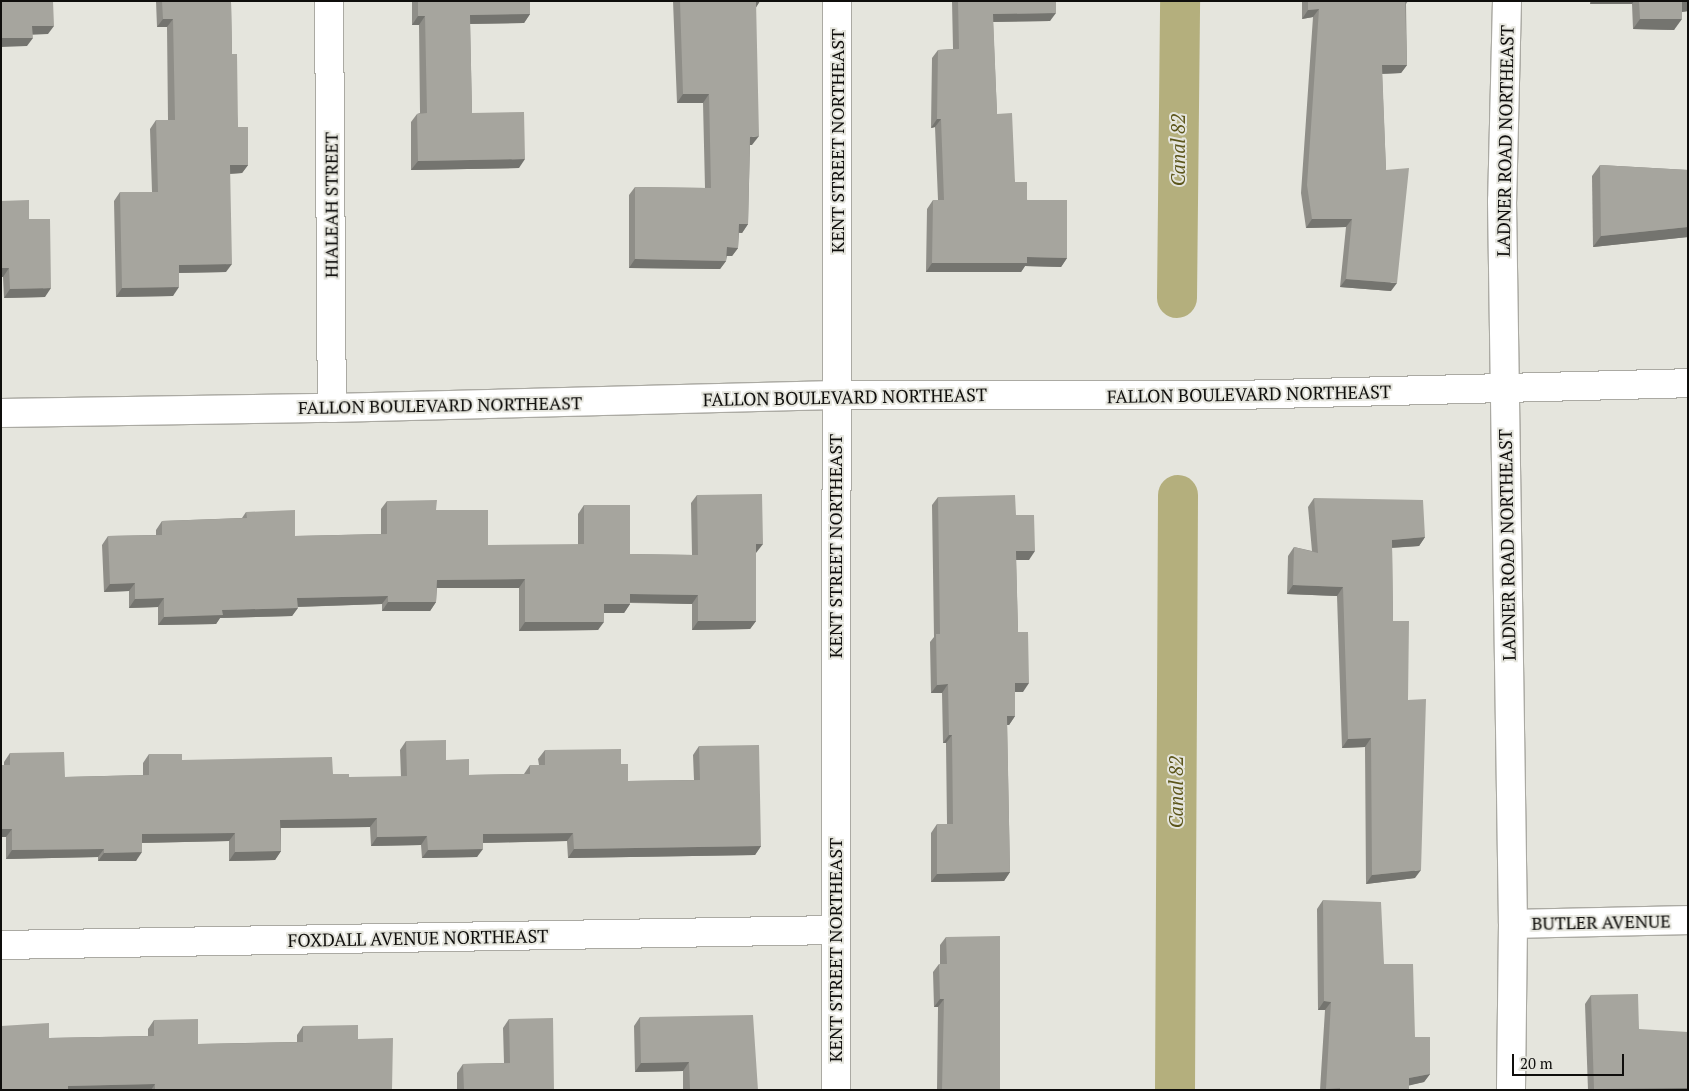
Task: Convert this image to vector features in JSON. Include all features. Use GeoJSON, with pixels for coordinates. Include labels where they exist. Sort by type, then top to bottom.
{"type":"FeatureCollection","features":[{"type":"Feature","properties":{"kind":"street","name":"HIALEAH STREET"},"geometry":{"type":"LineString","coordinates":[[330,1],[332,408]]}},
{"type":"Feature","properties":{"kind":"street","name":"KENT STREET NORTHEAST"},"geometry":{"type":"LineString","coordinates":[[836,1090],[834,930],[837,1]]}},
{"type":"Feature","properties":{"kind":"street","name":"LADNER ROAD NORTHEAST"},"geometry":{"type":"LineString","coordinates":[[1507,1],[1502,201],[1513,924],[1511,1090]]}},
{"type":"Feature","properties":{"kind":"street","name":"FALLON BOULEVARD NORTHEAST"},"geometry":{"type":"LineString","coordinates":[[1,413],[332,408],[836,395],[1158,397],[1504,390],[1688,383]]}},
{"type":"Feature","properties":{"kind":"street","name":"BUTLER AVENUE"},"geometry":{"type":"LineString","coordinates":[[1513,924],[1688,920]]}},
{"type":"Feature","properties":{"kind":"street","name":"FOXDALL AVENUE NORTHEAST"},"geometry":{"type":"LineString","coordinates":[[1,945],[834,930]]}},
{"type":"Feature","properties":{"kind":"building"},"geometry":{"type":"Polygon","coordinates":[[[1,1],[53,1],[54,26],[32,26],[33,38],[1,38],[1,1]]]}},
{"type":"Feature","properties":{"kind":"building"},"geometry":{"type":"Polygon","coordinates":[[[162,1],[231,1],[232,54],[237,54],[238,127],[248,127],[248,165],[230,165],[232,264],[179,265],[179,287],[122,288],[120,192],[158,192],[156,120],[175,120],[173,19],[163,19],[162,1]]]}},
{"type":"Feature","properties":{"kind":"building"},"geometry":{"type":"Polygon","coordinates":[[[418,1],[530,1],[530,14],[470,15],[472,113],[524,112],[525,159],[418,161],[417,114],[427,113],[425,16],[418,16],[418,1]]]}},
{"type":"Feature","properties":{"kind":"building"},"geometry":{"type":"Polygon","coordinates":[[[680,1],[756,1],[759,136],[750,137],[748,224],[739,224],[738,248],[727,247],[726,261],[635,259],[635,187],[711,188],[709,94],[683,94],[680,1]]]}},
{"type":"Feature","properties":{"kind":"building"},"geometry":{"type":"Polygon","coordinates":[[[958,1],[1056,1],[1056,13],[993,14],[997,114],[1012,113],[1015,182],[1027,182],[1027,200],[1067,200],[1067,258],[1027,257],[1027,263],[932,263],[933,200],[944,200],[941,119],[937,119],[938,50],[959,49],[958,1]]]}},
{"type":"Feature","properties":{"kind":"building"},"geometry":{"type":"Polygon","coordinates":[[[1308,1],[1405,1],[1407,65],[1382,65],[1386,170],[1409,168],[1397,283],[1346,279],[1352,219],[1312,219],[1307,185],[1319,9],[1308,10],[1308,1]]]}},
{"type":"Feature","properties":{"kind":"building"},"geometry":{"type":"Polygon","coordinates":[[[1639,1],[1688,1],[1682,2],[1682,19],[1640,19],[1639,1]]]}},
{"type":"Feature","properties":{"kind":"building"},"geometry":{"type":"Polygon","coordinates":[[[1600,165],[1688,170],[1688,227],[1601,236],[1600,165]]]}},
{"type":"Feature","properties":{"kind":"building"},"geometry":{"type":"Polygon","coordinates":[[[29,200],[29,219],[50,219],[51,288],[10,289],[9,268],[1,268],[1,201],[29,200]]]}},
{"type":"Feature","properties":{"kind":"building"},"geometry":{"type":"Polygon","coordinates":[[[762,494],[763,544],[756,544],[756,621],[698,621],[698,595],[630,594],[630,604],[604,604],[604,622],[525,622],[525,579],[437,580],[436,602],[388,602],[388,596],[297,598],[298,608],[222,610],[223,615],[164,617],[164,598],[135,599],[135,583],[110,584],[108,536],[162,535],[162,521],[247,518],[246,512],[295,510],[295,536],[387,534],[387,501],[437,500],[436,510],[488,510],[488,545],[584,544],[584,505],[630,505],[630,554],[698,555],[697,495],[762,494]]]}},
{"type":"Feature","properties":{"kind":"building"},"geometry":{"type":"Polygon","coordinates":[[[1015,495],[1016,515],[1034,515],[1035,551],[1016,551],[1018,632],[1028,632],[1029,683],[1015,683],[1015,716],[1007,716],[1010,872],[937,874],[937,824],[953,824],[952,735],[949,735],[948,684],[937,685],[936,634],[940,634],[938,497],[1015,495]]]}},
{"type":"Feature","properties":{"kind":"building"},"geometry":{"type":"Polygon","coordinates":[[[1314,498],[1423,500],[1425,537],[1392,540],[1393,621],[1409,621],[1408,700],[1426,699],[1421,870],[1372,875],[1371,738],[1348,739],[1343,587],[1293,585],[1294,547],[1318,553],[1314,498]]]}},
{"type":"Feature","properties":{"kind":"building"},"geometry":{"type":"Polygon","coordinates":[[[446,740],[446,760],[469,759],[469,775],[530,774],[530,765],[545,765],[545,750],[621,749],[621,764],[628,764],[628,781],[700,780],[699,746],[759,745],[761,846],[574,849],[573,833],[483,834],[483,849],[428,850],[427,836],[377,837],[377,818],[280,820],[281,851],[235,852],[235,833],[142,834],[142,852],[104,853],[104,849],[12,850],[12,829],[1,829],[1,765],[10,765],[10,753],[64,752],[65,777],[149,775],[149,754],[182,754],[182,760],[332,757],[333,774],[349,774],[349,777],[407,776],[406,741],[446,740]]]}},
{"type":"Feature","properties":{"kind":"building"},"geometry":{"type":"Polygon","coordinates":[[[1323,900],[1381,902],[1384,964],[1413,964],[1415,1037],[1430,1037],[1430,1074],[1409,1078],[1409,1090],[1326,1089],[1331,1002],[1324,1001],[1323,900]]]}},
{"type":"Feature","properties":{"kind":"building"},"geometry":{"type":"Polygon","coordinates":[[[1000,936],[1000,1090],[942,1090],[944,999],[940,999],[939,964],[947,964],[946,937],[1000,936]]]}},
{"type":"Feature","properties":{"kind":"building"},"geometry":{"type":"Polygon","coordinates":[[[1638,994],[1639,1029],[1688,1032],[1688,1088],[1594,1089],[1591,995],[1638,994]]]}},
{"type":"Feature","properties":{"kind":"building"},"geometry":{"type":"Polygon","coordinates":[[[753,1015],[758,1090],[690,1090],[689,1062],[641,1063],[640,1017],[753,1015]]]}},
{"type":"Feature","properties":{"kind":"building"},"geometry":{"type":"Polygon","coordinates":[[[553,1018],[554,1090],[464,1090],[463,1064],[510,1063],[509,1019],[553,1018]]]}},
{"type":"Feature","properties":{"kind":"building"},"geometry":{"type":"Polygon","coordinates":[[[198,1019],[198,1044],[303,1042],[303,1026],[358,1025],[358,1039],[393,1038],[392,1090],[155,1090],[155,1084],[68,1086],[68,1090],[1,1089],[1,1026],[49,1023],[49,1038],[154,1036],[154,1020],[198,1019]]]}},
{"type":"Feature","properties":{"kind":"waterway","name":"Canal 82"},"geometry":{"type":"LineString","coordinates":[[1177,298],[1180,1]]}},
{"type":"Feature","properties":{"kind":"waterway","name":"Canal 82"},"geometry":{"type":"LineString","coordinates":[[1175,1090],[1178,495]]}}]}
